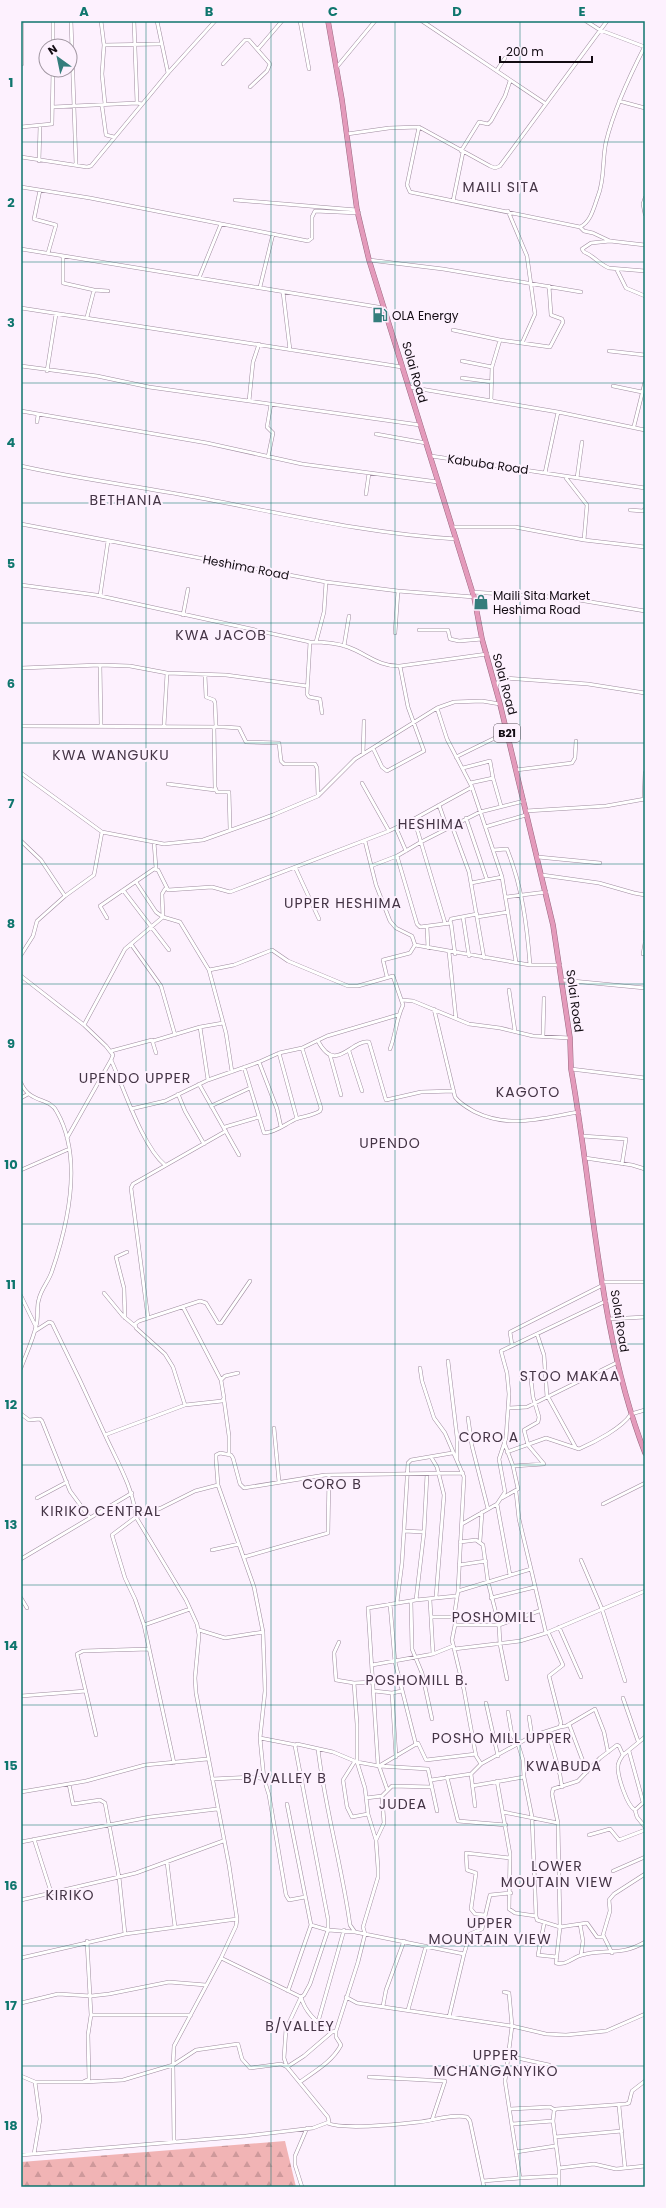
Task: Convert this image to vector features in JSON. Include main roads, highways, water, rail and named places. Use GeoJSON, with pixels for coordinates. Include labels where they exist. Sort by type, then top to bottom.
{"type":"FeatureCollection","features":[{"type":"Feature","properties":{"kind":"highway","name":"Solai Road"},"geometry":{"type":"LineString","coordinates":[[328,21],[358,212],[369,260],[386,308],[402,366],[473,594],[482,639],[496,687],[546,892],[560,965],[570,1038],[571,1069],[579,1112],[603,1284],[616,1363],[645,1454]]}},
{"type":"Feature","properties":{"kind":"place","name":"OLA Energy"},"geometry":{"type":"Point","coordinates":[380,315]}},
{"type":"Feature","properties":{"kind":"place","name":"Maili Sita Market Heshima Road"},"geometry":{"type":"Point","coordinates":[481,602]}},
{"type":"Feature","properties":{"kind":"district","name":"MAILI SITA"},"geometry":{"type":"Point","coordinates":[501,187]}},
{"type":"Feature","properties":{"kind":"district","name":"BETHANIA"},"geometry":{"type":"Point","coordinates":[126,500]}},
{"type":"Feature","properties":{"kind":"district","name":"KWA JACOB"},"geometry":{"type":"Point","coordinates":[221,635]}},
{"type":"Feature","properties":{"kind":"district","name":"KWA WANGUKU"},"geometry":{"type":"Point","coordinates":[111,755]}},
{"type":"Feature","properties":{"kind":"district","name":"HESHIMA"},"geometry":{"type":"Point","coordinates":[431,824]}},
{"type":"Feature","properties":{"kind":"district","name":"UPPER HESHIMA"},"geometry":{"type":"Point","coordinates":[343,903]}},
{"type":"Feature","properties":{"kind":"district","name":"UPENDO UPPER"},"geometry":{"type":"Point","coordinates":[135,1078]}},
{"type":"Feature","properties":{"kind":"district","name":"KAGOTO"},"geometry":{"type":"Point","coordinates":[528,1092]}},
{"type":"Feature","properties":{"kind":"district","name":"UPENDO"},"geometry":{"type":"Point","coordinates":[390,1143]}},
{"type":"Feature","properties":{"kind":"district","name":"STOO MAKAA"},"geometry":{"type":"Point","coordinates":[570,1376]}},
{"type":"Feature","properties":{"kind":"district","name":"CORO A"},"geometry":{"type":"Point","coordinates":[489,1437]}},
{"type":"Feature","properties":{"kind":"district","name":"CORO B"},"geometry":{"type":"Point","coordinates":[332,1484]}},
{"type":"Feature","properties":{"kind":"district","name":"KIRIKO CENTRAL"},"geometry":{"type":"Point","coordinates":[101,1511]}},
{"type":"Feature","properties":{"kind":"district","name":"POSHOMILL"},"geometry":{"type":"Point","coordinates":[494,1617]}},
{"type":"Feature","properties":{"kind":"district","name":"POSHOMILL B."},"geometry":{"type":"Point","coordinates":[417,1680]}},
{"type":"Feature","properties":{"kind":"district","name":"POSHO MILL UPPER"},"geometry":{"type":"Point","coordinates":[502,1738]}},
{"type":"Feature","properties":{"kind":"district","name":"KWABUDA"},"geometry":{"type":"Point","coordinates":[564,1766]}},
{"type":"Feature","properties":{"kind":"district","name":"B/VALLEY B"},"geometry":{"type":"Point","coordinates":[285,1778]}},
{"type":"Feature","properties":{"kind":"district","name":"JUDEA"},"geometry":{"type":"Point","coordinates":[403,1804]}},
{"type":"Feature","properties":{"kind":"district","name":"LOWER MOUTAIN VIEW"},"geometry":{"type":"Point","coordinates":[557,1874]}},
{"type":"Feature","properties":{"kind":"district","name":"KIRIKO"},"geometry":{"type":"Point","coordinates":[70,1895]}},
{"type":"Feature","properties":{"kind":"district","name":"UPPER MOUNTAIN VIEW"},"geometry":{"type":"Point","coordinates":[490,1932]}},
{"type":"Feature","properties":{"kind":"district","name":"B/VALLEY"},"geometry":{"type":"Point","coordinates":[300,2026]}},
{"type":"Feature","properties":{"kind":"district","name":"UPPER MCHANGANYIKO"},"geometry":{"type":"Point","coordinates":[496,2064]}}]}
